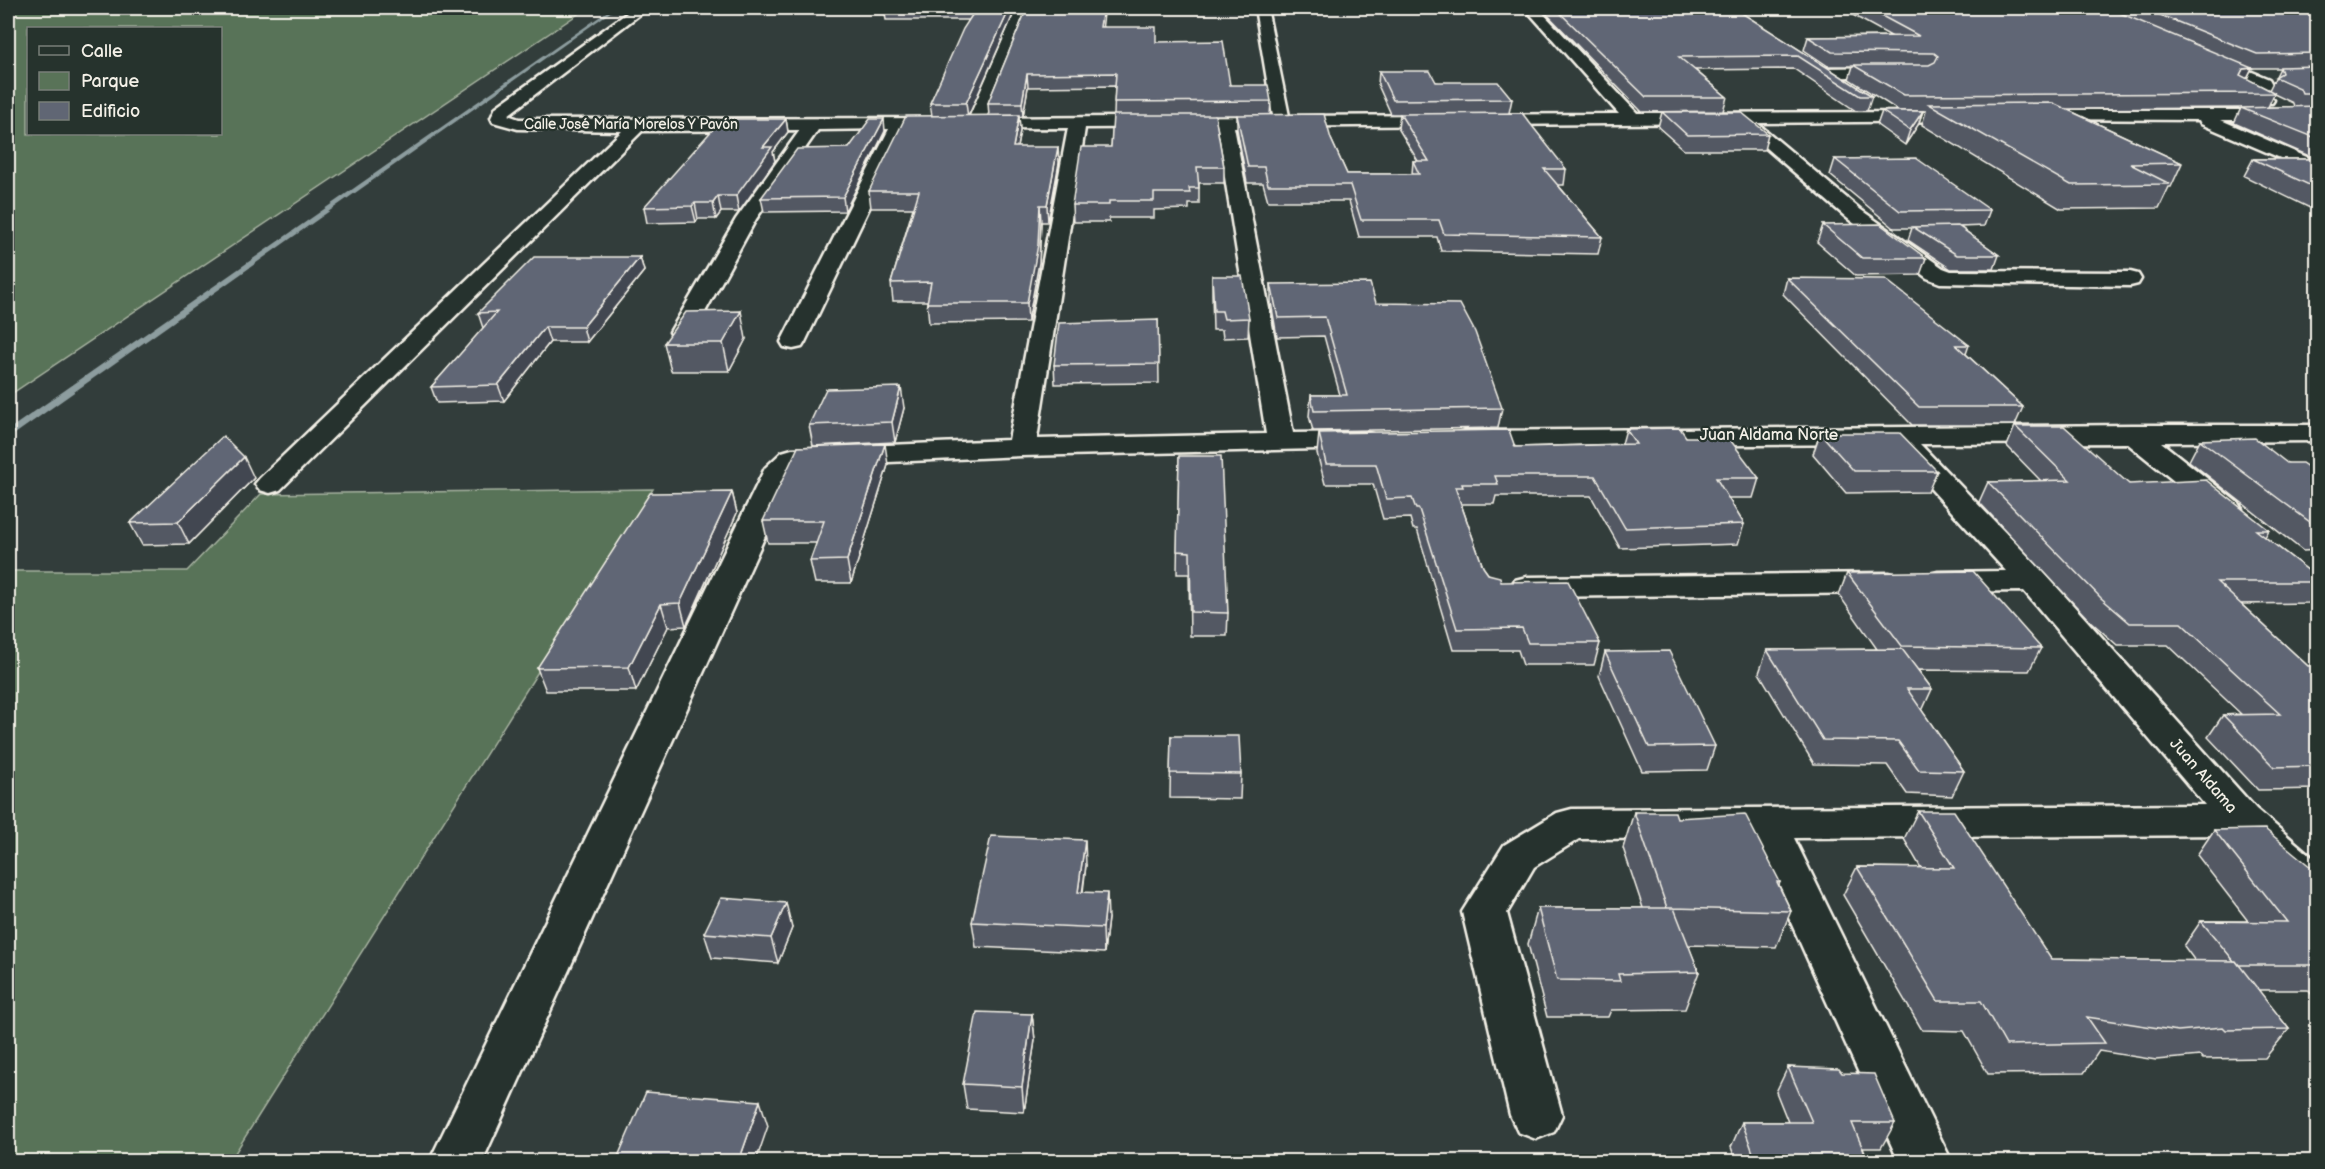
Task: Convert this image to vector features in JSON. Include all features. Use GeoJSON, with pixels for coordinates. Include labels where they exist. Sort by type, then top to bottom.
{"type":"FeatureCollection","features":[{"type":"Feature","properties":{"kind":"street","name":"Calle José María Morelos Y Pavón"},"geometry":{"type":"LineString","coordinates":[[642,8],[502,110],[499,118],[507,122],[637,126],[1988,116]]}},
{"type":"Feature","properties":{"kind":"street"},"geometry":{"type":"LineString","coordinates":[[976,123],[1023,8]]}},
{"type":"Feature","properties":{"kind":"street"},"geometry":{"type":"LineString","coordinates":[[1261,8],[1282,121]]}},
{"type":"Feature","properties":{"kind":"street"},"geometry":{"type":"LineString","coordinates":[[1531,8],[1631,117]]}},
{"type":"Feature","properties":{"kind":"street"},"geometry":{"type":"LineString","coordinates":[[2194,52],[2266,84],[2247,87],[2243,89],[2244,91],[2311,115]]}},
{"type":"Feature","properties":{"kind":"street"},"geometry":{"type":"LineString","coordinates":[[1807,62],[1844,85]]}},
{"type":"Feature","properties":{"kind":"street"},"geometry":{"type":"LineString","coordinates":[[1824,73],[1913,72]]}},
{"type":"Feature","properties":{"kind":"street"},"geometry":{"type":"LineString","coordinates":[[2247,75],[2282,75]]}},
{"type":"Feature","properties":{"kind":"street"},"geometry":{"type":"LineString","coordinates":[[1874,104],[1893,117]]}},
{"type":"Feature","properties":{"kind":"street"},"geometry":{"type":"LineString","coordinates":[[2194,114],[2318,169]]}},
{"type":"Feature","properties":{"kind":"street"},"geometry":{"type":"LineString","coordinates":[[2011,115],[2311,115]]}},
{"type":"Feature","properties":{"kind":"street"},"geometry":{"type":"LineString","coordinates":[[2046,115],[2076,131]]}},
{"type":"Feature","properties":{"kind":"street"},"geometry":{"type":"LineString","coordinates":[[1740,117],[1854,214],[1935,273],[1948,278],[2130,279]]}},
{"type":"Feature","properties":{"kind":"street"},"geometry":{"type":"LineString","coordinates":[[1225,122],[1281,441]]}},
{"type":"Feature","properties":{"kind":"street"},"geometry":{"type":"LineString","coordinates":[[682,332],[746,219],[814,123]]}},
{"type":"Feature","properties":{"kind":"street"},"geometry":{"type":"LineString","coordinates":[[793,342],[901,123]]}},
{"type":"Feature","properties":{"kind":"street"},"geometry":{"type":"LineString","coordinates":[[1022,448],[1077,124]]}},
{"type":"Feature","properties":{"kind":"street"},"geometry":{"type":"LineString","coordinates":[[270,484],[637,126]]}},
{"type":"Feature","properties":{"kind":"street"},"geometry":{"type":"LineString","coordinates":[[2132,433],[2253,530]]}},
{"type":"Feature","properties":{"kind":"street","name":"Juan Aldama Norte"},"geometry":{"type":"LineString","coordinates":[[1437,439],[2318,433]]}},
{"type":"Feature","properties":{"kind":"street","name":"Juan Aldama"},"geometry":{"type":"LineString","coordinates":[[1896,435],[2033,581],[2241,819]]}},
{"type":"Feature","properties":{"kind":"street"},"geometry":{"type":"LineString","coordinates":[[454,1161],[749,538],[775,474],[792,458],[1022,448],[1389,440]]}},
{"type":"Feature","properties":{"kind":"street"},"geometry":{"type":"LineString","coordinates":[[1498,587],[2033,581]]}},
{"type":"Feature","properties":{"kind":"street"},"geometry":{"type":"LineString","coordinates":[[2241,819],[2318,888]]}},
{"type":"Feature","properties":{"kind":"street","name":"Juan Aldama"},"geometry":{"type":"LineString","coordinates":[[1536,1115],[1485,912],[1519,855],[1572,825],[2241,819]]}},
{"type":"Feature","properties":{"kind":"street"},"geometry":{"type":"LineString","coordinates":[[1767,824],[1926,1161]]}},
{"type":"Feature","properties":{"kind":"green space"},"geometry":{"type":"Polygon","coordinates":[[[8,8],[587,8],[8,396],[8,8]]]}},
{"type":"Feature","properties":{"kind":"green space"},"geometry":{"type":"Polygon","coordinates":[[[653,489],[230,1161],[8,1161],[8,571],[187,571],[261,494],[653,489]]]}},
{"type":"Feature","properties":{"kind":"building"},"geometry":{"type":"Polygon","coordinates":[[[885,8],[1010,8],[966,103],[930,103],[963,29],[976,9],[885,8]]]}},
{"type":"Feature","properties":{"kind":"building"},"geometry":{"type":"Polygon","coordinates":[[[1027,8],[1103,8],[1100,27],[1156,27],[1156,42],[1223,41],[1230,85],[1268,85],[1271,101],[1114,102],[1116,73],[1027,74],[1022,103],[988,103],[1027,8]]]}},
{"type":"Feature","properties":{"kind":"building"},"geometry":{"type":"Polygon","coordinates":[[[1555,8],[1734,8],[1872,96],[1860,96],[1798,56],[1679,57],[1727,97],[1646,97],[1555,8]]]}},
{"type":"Feature","properties":{"kind":"building"},"geometry":{"type":"Polygon","coordinates":[[[1867,8],[2108,8],[2252,68],[2243,69],[2240,75],[2275,93],[1904,95],[1853,65],[1929,65],[1935,62],[1938,56],[1934,53],[1832,52],[1808,37],[1919,36],[1867,8]]]}},
{"type":"Feature","properties":{"kind":"building"},"geometry":{"type":"Polygon","coordinates":[[[2143,8],[2318,8],[2318,53],[2257,54],[2143,8]]]}},
{"type":"Feature","properties":{"kind":"building"},"geometry":{"type":"Polygon","coordinates":[[[2318,66],[2318,93],[2302,93],[2300,88],[2275,77],[2282,73],[2280,67],[2318,66]]]}},
{"type":"Feature","properties":{"kind":"building"},"geometry":{"type":"Polygon","coordinates":[[[1379,71],[1430,71],[1436,82],[1498,82],[1512,99],[1393,100],[1379,71]]]}},
{"type":"Feature","properties":{"kind":"building"},"geometry":{"type":"Polygon","coordinates":[[[2053,103],[2182,163],[2130,164],[2170,184],[2071,185],[1929,104],[2053,103]]]}},
{"type":"Feature","properties":{"kind":"building"},"geometry":{"type":"Polygon","coordinates":[[[2318,106],[2318,139],[2241,108],[2318,106]]]}},
{"type":"Feature","properties":{"kind":"building"},"geometry":{"type":"Polygon","coordinates":[[[1882,111],[1923,111],[1910,130],[1882,111]]]}},
{"type":"Feature","properties":{"kind":"building"},"geometry":{"type":"Polygon","coordinates":[[[1662,112],[1741,112],[1768,134],[1687,135],[1662,112]]]}},
{"type":"Feature","properties":{"kind":"building"},"geometry":{"type":"Polygon","coordinates":[[[1522,113],[1566,169],[1544,169],[1602,237],[1444,234],[1439,220],[1361,220],[1350,185],[1268,185],[1264,167],[1248,167],[1237,115],[1324,114],[1331,139],[1347,174],[1419,174],[1413,161],[1429,161],[1400,114],[1522,113]]]}},
{"type":"Feature","properties":{"kind":"building"},"geometry":{"type":"Polygon","coordinates":[[[1019,115],[1013,147],[1058,147],[1047,205],[1040,205],[1038,245],[1027,303],[927,303],[931,282],[891,283],[919,191],[869,191],[906,116],[1019,115]]]}},
{"type":"Feature","properties":{"kind":"building"},"geometry":{"type":"Polygon","coordinates":[[[1113,115],[1215,115],[1224,167],[1197,167],[1199,188],[1189,188],[1190,193],[1154,193],[1154,201],[1109,201],[1109,205],[1072,205],[1081,147],[1111,147],[1113,115]]]}},
{"type":"Feature","properties":{"kind":"building"},"geometry":{"type":"Polygon","coordinates":[[[722,119],[786,119],[763,147],[772,147],[736,196],[718,196],[713,203],[695,203],[692,206],[644,207],[722,119]]]}},
{"type":"Feature","properties":{"kind":"building"},"geometry":{"type":"Polygon","coordinates":[[[870,119],[884,119],[843,197],[761,198],[797,149],[849,148],[870,119]]]}},
{"type":"Feature","properties":{"kind":"building"},"geometry":{"type":"Polygon","coordinates":[[[1916,158],[1990,210],[1900,211],[1835,159],[1916,158]]]}},
{"type":"Feature","properties":{"kind":"building"},"geometry":{"type":"Polygon","coordinates":[[[2253,159],[2318,159],[2318,189],[2253,159]]]}},
{"type":"Feature","properties":{"kind":"building"},"geometry":{"type":"Polygon","coordinates":[[[1880,224],[1926,258],[1862,258],[1823,225],[1880,224]]]}},
{"type":"Feature","properties":{"kind":"building"},"geometry":{"type":"Polygon","coordinates":[[[1958,226],[1999,255],[1957,255],[1913,227],[1958,226]]]}},
{"type":"Feature","properties":{"kind":"building"},"geometry":{"type":"Polygon","coordinates":[[[534,257],[640,257],[583,327],[545,327],[498,385],[431,387],[497,312],[478,313],[534,257]]]}},
{"type":"Feature","properties":{"kind":"building"},"geometry":{"type":"Polygon","coordinates":[[[1212,276],[1242,276],[1249,318],[1224,319],[1222,311],[1214,311],[1212,276]]]}},
{"type":"Feature","properties":{"kind":"building"},"geometry":{"type":"Polygon","coordinates":[[[1787,278],[1885,279],[1969,345],[1956,345],[2023,407],[1919,407],[1787,278]]]}},
{"type":"Feature","properties":{"kind":"building"},"geometry":{"type":"Polygon","coordinates":[[[1370,283],[1376,303],[1460,304],[1475,332],[1502,408],[1314,411],[1311,395],[1347,395],[1325,317],[1278,318],[1271,284],[1370,283]]]}},
{"type":"Feature","properties":{"kind":"building"},"geometry":{"type":"Polygon","coordinates":[[[741,311],[723,343],[664,343],[686,312],[741,311]]]}},
{"type":"Feature","properties":{"kind":"building"},"geometry":{"type":"Polygon","coordinates":[[[1158,320],[1159,364],[1054,365],[1059,323],[1158,320]]]}},
{"type":"Feature","properties":{"kind":"building"},"geometry":{"type":"Polygon","coordinates":[[[901,387],[892,422],[809,425],[826,389],[901,387]]]}},
{"type":"Feature","properties":{"kind":"building"},"geometry":{"type":"Polygon","coordinates":[[[2015,426],[2064,426],[2129,484],[2206,480],[2269,530],[2256,530],[2318,578],[2318,582],[2217,582],[2308,666],[2318,666],[2318,766],[2274,767],[2223,715],[2280,714],[2181,623],[2130,623],[2101,598],[1988,482],[2070,480],[2015,426]]]}},
{"type":"Feature","properties":{"kind":"building"},"geometry":{"type":"Polygon","coordinates":[[[1680,428],[1686,437],[1728,437],[1759,478],[1716,478],[1744,524],[1625,528],[1595,476],[1495,476],[1498,484],[1462,484],[1463,487],[1455,487],[1483,567],[1488,574],[1500,577],[1501,582],[1568,581],[1600,643],[1528,643],[1522,628],[1457,629],[1419,509],[1416,509],[1412,498],[1386,499],[1376,464],[1326,464],[1319,433],[1509,430],[1515,447],[1636,444],[1626,429],[1680,428]]]}},
{"type":"Feature","properties":{"kind":"building"},"geometry":{"type":"Polygon","coordinates":[[[1820,433],[1900,433],[1937,471],[1854,471],[1820,433]]]}},
{"type":"Feature","properties":{"kind":"building"},"geometry":{"type":"Polygon","coordinates":[[[223,436],[244,457],[178,522],[130,523],[223,436]]]}},
{"type":"Feature","properties":{"kind":"building"},"geometry":{"type":"Polygon","coordinates":[[[2255,438],[2287,463],[2302,463],[2318,474],[2318,528],[2200,440],[2255,438]]]}},
{"type":"Feature","properties":{"kind":"building"},"geometry":{"type":"Polygon","coordinates":[[[885,444],[847,560],[810,561],[824,521],[763,521],[798,447],[885,444]]]}},
{"type":"Feature","properties":{"kind":"building"},"geometry":{"type":"Polygon","coordinates":[[[1179,456],[1221,456],[1228,613],[1191,612],[1190,552],[1177,551],[1179,456]]]}},
{"type":"Feature","properties":{"kind":"building"},"geometry":{"type":"Polygon","coordinates":[[[732,492],[680,603],[661,604],[629,667],[537,668],[650,493],[732,492]]]}},
{"type":"Feature","properties":{"kind":"building"},"geometry":{"type":"Polygon","coordinates":[[[1973,571],[2041,648],[1902,646],[1847,573],[1973,571]]]}},
{"type":"Feature","properties":{"kind":"building"},"geometry":{"type":"Polygon","coordinates":[[[1902,649],[1932,689],[1907,689],[1964,771],[1919,770],[1898,741],[1823,740],[1767,650],[1902,649]]]}},
{"type":"Feature","properties":{"kind":"building"},"geometry":{"type":"Polygon","coordinates":[[[1669,651],[1715,746],[1649,747],[1605,652],[1669,651]]]}},
{"type":"Feature","properties":{"kind":"building"},"geometry":{"type":"Polygon","coordinates":[[[1171,736],[1239,736],[1241,774],[1170,773],[1171,736]]]}},
{"type":"Feature","properties":{"kind":"building"},"geometry":{"type":"Polygon","coordinates":[[[1918,811],[1954,811],[2051,959],[2236,961],[2289,1029],[2226,1030],[2223,1027],[2178,1031],[2087,1017],[2105,1043],[2006,1045],[1981,1001],[1938,1001],[1857,867],[1954,868],[1918,811]]]}},
{"type":"Feature","properties":{"kind":"building"},"geometry":{"type":"Polygon","coordinates":[[[1634,812],[1675,812],[1677,818],[1745,814],[1780,882],[1777,882],[1791,911],[1674,908],[1699,972],[1618,974],[1620,981],[1557,980],[1538,908],[1667,908],[1634,812]]]}},
{"type":"Feature","properties":{"kind":"building"},"geometry":{"type":"Polygon","coordinates":[[[2265,829],[2318,873],[2318,965],[2239,965],[2201,921],[2287,922],[2214,830],[2265,829]]]}},
{"type":"Feature","properties":{"kind":"building"},"geometry":{"type":"Polygon","coordinates":[[[991,836],[1085,840],[1078,892],[1107,893],[1103,928],[972,922],[991,836]]]}},
{"type":"Feature","properties":{"kind":"building"},"geometry":{"type":"Polygon","coordinates":[[[721,898],[786,903],[771,938],[704,933],[721,898]]]}},
{"type":"Feature","properties":{"kind":"building"},"geometry":{"type":"Polygon","coordinates":[[[977,1012],[1032,1014],[1022,1087],[963,1084],[977,1012]]]}},
{"type":"Feature","properties":{"kind":"building"},"geometry":{"type":"Polygon","coordinates":[[[1788,1067],[1839,1069],[1842,1073],[1874,1074],[1895,1123],[1852,1123],[1868,1161],[1756,1161],[1742,1122],[1812,1122],[1788,1067]]]}},
{"type":"Feature","properties":{"kind":"building"},"geometry":{"type":"Polygon","coordinates":[[[646,1092],[760,1101],[739,1161],[616,1161],[646,1092]]]}},
{"type":"Feature","properties":{"kind":"waterway"},"geometry":{"type":"LineString","coordinates":[[8,434],[614,8]]}}]}
